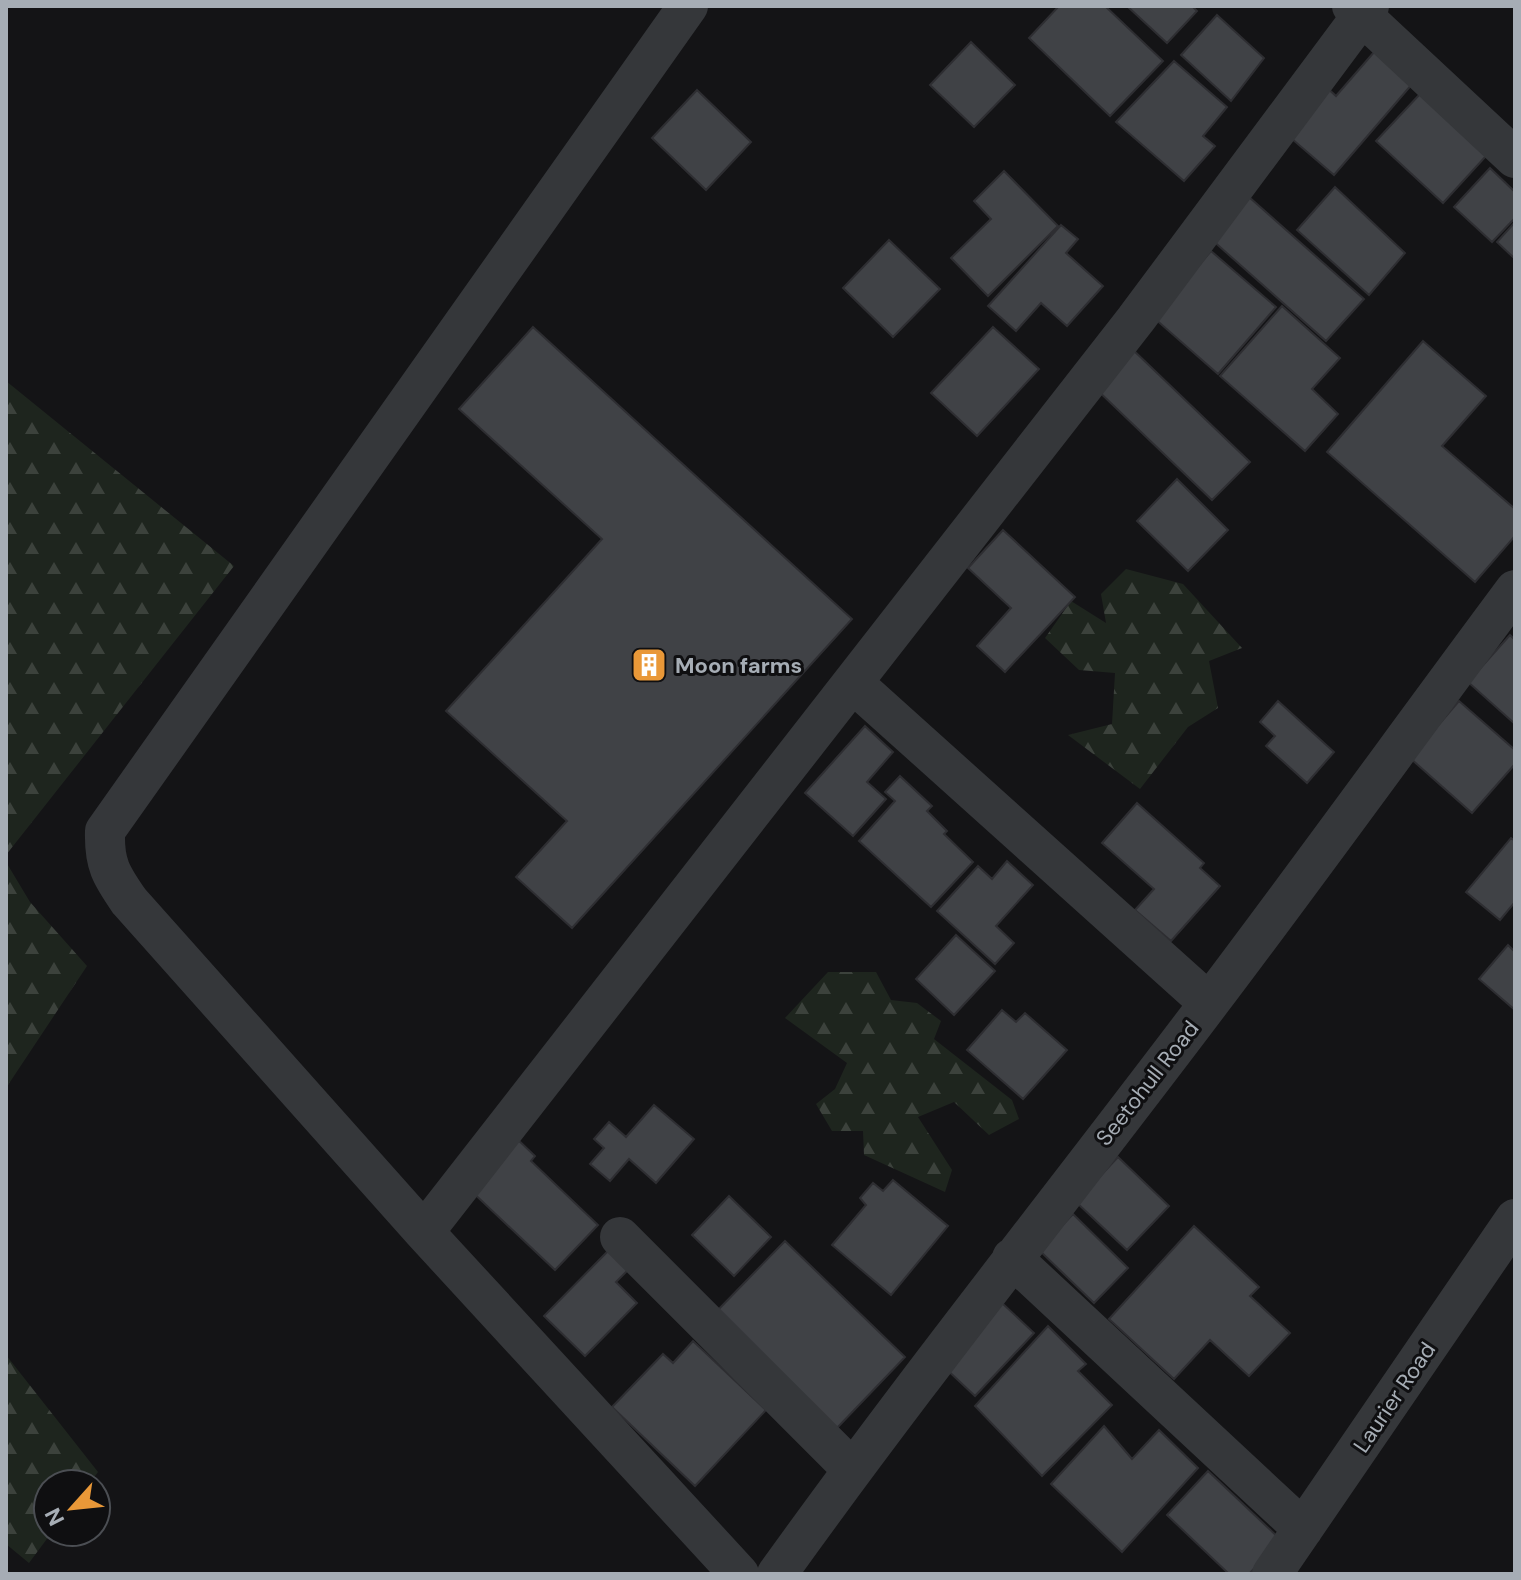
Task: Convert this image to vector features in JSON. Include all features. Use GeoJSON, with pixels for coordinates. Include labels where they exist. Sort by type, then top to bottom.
{"type":"FeatureCollection","features":[{"type":"Feature","properties":{"kind":"street"},"geometry":{"type":"LineString","coordinates":[[688,6],[105,831],[104,851],[110,874],[129,901],[424,1232],[739,1574]]}},
{"type":"Feature","properties":{"kind":"street"},"geometry":{"type":"LineString","coordinates":[[424,1232],[1136,319],[1361,9],[1515,158]]}},
{"type":"Feature","properties":{"kind":"street","name":"Seetohull Road"},"geometry":{"type":"LineString","coordinates":[[777,1574],[852,1469],[1209,1003],[1515,590]]}},
{"type":"Feature","properties":{"kind":"street"},"geometry":{"type":"LineString","coordinates":[[854,684],[1209,1003]]}},
{"type":"Feature","properties":{"kind":"street","name":"Laurier Road"},"geometry":{"type":"LineString","coordinates":[[1272,1574],[1515,1219]]}},
{"type":"Feature","properties":{"kind":"street"},"geometry":{"type":"LineString","coordinates":[[620,1237],[852,1469]]}},
{"type":"Feature","properties":{"kind":"street"},"geometry":{"type":"LineString","coordinates":[[1012,1258],[1303,1529]]}},
{"type":"Feature","properties":{"kind":"green space"},"geometry":{"type":"Polygon","coordinates":[[[6,381],[234,566],[6,855],[6,381]]]}},
{"type":"Feature","properties":{"kind":"green space"},"geometry":{"type":"Polygon","coordinates":[[[1126,569],[1183,584],[1242,648],[1209,661],[1218,708],[1188,727],[1140,789],[1068,735],[1112,724],[1115,673],[1079,670],[1045,638],[1071,601],[1106,623],[1101,594],[1126,569]]]}},
{"type":"Feature","properties":{"kind":"green space"},"geometry":{"type":"Polygon","coordinates":[[[6,862],[30,902],[87,966],[6,1088],[6,862]]]}},
{"type":"Feature","properties":{"kind":"green space"},"geometry":{"type":"Polygon","coordinates":[[[828,972],[876,972],[891,1000],[917,1003],[941,1021],[934,1039],[1012,1100],[1019,1119],[989,1135],[954,1102],[918,1117],[952,1170],[945,1192],[864,1155],[863,1131],[832,1131],[816,1104],[835,1089],[847,1063],[785,1018],[828,972]]]}},
{"type":"Feature","properties":{"kind":"green space"},"geometry":{"type":"Polygon","coordinates":[[[6,1355],[95,1468],[32,1468],[32,1548],[40,1548],[29,1563],[6,1544],[6,1355]]]}},
{"type":"Feature","properties":{"kind":"building"},"geometry":{"type":"Polygon","coordinates":[[[1059,6],[1105,6],[1163,61],[1110,116],[1029,38],[1059,6]]]}},
{"type":"Feature","properties":{"kind":"building"},"geometry":{"type":"Polygon","coordinates":[[[1127,6],[1192,6],[1197,11],[1167,43],[1127,6]]]}},
{"type":"Feature","properties":{"kind":"building"},"geometry":{"type":"Polygon","coordinates":[[[1217,15],[1264,58],[1231,101],[1181,55],[1217,15]]]}},
{"type":"Feature","properties":{"kind":"building"},"geometry":{"type":"Polygon","coordinates":[[[971,42],[1015,85],[974,127],[930,85],[971,42]]]}},
{"type":"Feature","properties":{"kind":"building"},"geometry":{"type":"Polygon","coordinates":[[[1375,51],[1413,83],[1334,175],[1285,133],[1325,86],[1336,96],[1375,51]]]}},
{"type":"Feature","properties":{"kind":"building"},"geometry":{"type":"Polygon","coordinates":[[[1174,61],[1227,107],[1203,136],[1215,146],[1184,181],[1116,122],[1174,61]]]}},
{"type":"Feature","properties":{"kind":"building"},"geometry":{"type":"Polygon","coordinates":[[[697,90],[751,142],[706,190],[652,138],[697,90]]]}},
{"type":"Feature","properties":{"kind":"building"},"geometry":{"type":"Polygon","coordinates":[[[1420,94],[1486,156],[1443,203],[1376,141],[1420,94]]]}},
{"type":"Feature","properties":{"kind":"building"},"geometry":{"type":"Polygon","coordinates":[[[1490,168],[1515,192],[1515,218],[1492,242],[1454,207],[1490,168]]]}},
{"type":"Feature","properties":{"kind":"building"},"geometry":{"type":"Polygon","coordinates":[[[1004,171],[1058,226],[988,296],[951,258],[991,219],[974,201],[1004,171]]]}},
{"type":"Feature","properties":{"kind":"building"},"geometry":{"type":"Polygon","coordinates":[[[1335,187],[1405,253],[1369,295],[1297,230],[1335,187]]]}},
{"type":"Feature","properties":{"kind":"building"},"geometry":{"type":"Polygon","coordinates":[[[1249,197],[1364,299],[1326,341],[1211,239],[1249,197]]]}},
{"type":"Feature","properties":{"kind":"building"},"geometry":{"type":"Polygon","coordinates":[[[1515,222],[1515,259],[1497,242],[1515,222]]]}},
{"type":"Feature","properties":{"kind":"building"},"geometry":{"type":"Polygon","coordinates":[[[1061,225],[1078,239],[1066,253],[1103,286],[1067,326],[1041,303],[1016,331],[988,306],[1061,225]]]}},
{"type":"Feature","properties":{"kind":"building"},"geometry":{"type":"Polygon","coordinates":[[[889,240],[940,289],[893,337],[843,288],[889,240]]]}},
{"type":"Feature","properties":{"kind":"building"},"geometry":{"type":"Polygon","coordinates":[[[1211,251],[1276,307],[1218,374],[1154,318],[1211,251]]]}},
{"type":"Feature","properties":{"kind":"building"},"geometry":{"type":"Polygon","coordinates":[[[1282,306],[1340,358],[1312,389],[1338,414],[1305,451],[1220,376],[1282,306]]]}},
{"type":"Feature","properties":{"kind":"building","name":"Moon farms"},"geometry":{"type":"Polygon","coordinates":[[[533,327],[852,619],[572,928],[516,877],[567,821],[446,711],[602,539],[459,409],[533,327]]]}},
{"type":"Feature","properties":{"kind":"building"},"geometry":{"type":"Polygon","coordinates":[[[993,327],[1039,369],[977,436],[931,393],[993,327]]]}},
{"type":"Feature","properties":{"kind":"building"},"geometry":{"type":"Polygon","coordinates":[[[1423,341],[1486,396],[1442,446],[1515,509],[1515,536],[1475,582],[1327,452],[1423,341]]]}},
{"type":"Feature","properties":{"kind":"building"},"geometry":{"type":"Polygon","coordinates":[[[1130,347],[1250,462],[1212,500],[1093,386],[1130,347]]]}},
{"type":"Feature","properties":{"kind":"building"},"geometry":{"type":"Polygon","coordinates":[[[1177,479],[1228,530],[1188,571],[1137,521],[1177,479]]]}},
{"type":"Feature","properties":{"kind":"building"},"geometry":{"type":"Polygon","coordinates":[[[1003,530],[1075,597],[1005,672],[977,646],[1011,608],[968,568],[1003,530]]]}},
{"type":"Feature","properties":{"kind":"building"},"geometry":{"type":"Polygon","coordinates":[[[1510,635],[1515,640],[1515,724],[1468,682],[1510,635]]]}},
{"type":"Feature","properties":{"kind":"building"},"geometry":{"type":"Polygon","coordinates":[[[1278,701],[1334,752],[1307,783],[1266,746],[1275,736],[1260,722],[1278,701]]]}},
{"type":"Feature","properties":{"kind":"building"},"geometry":{"type":"Polygon","coordinates":[[[1459,701],[1515,750],[1515,764],[1472,813],[1410,758],[1459,701]]]}},
{"type":"Feature","properties":{"kind":"building"},"geometry":{"type":"Polygon","coordinates":[[[865,726],[893,752],[867,782],[886,799],[853,836],[805,793],[865,726]]]}},
{"type":"Feature","properties":{"kind":"building"},"geometry":{"type":"Polygon","coordinates":[[[900,776],[932,806],[927,811],[947,831],[944,834],[973,862],[931,907],[859,841],[895,801],[885,792],[900,776]]]}},
{"type":"Feature","properties":{"kind":"building"},"geometry":{"type":"Polygon","coordinates":[[[1137,803],[1204,863],[1200,868],[1220,886],[1171,941],[1135,910],[1154,889],[1102,843],[1137,803]]]}},
{"type":"Feature","properties":{"kind":"building"},"geometry":{"type":"Polygon","coordinates":[[[1511,838],[1515,841],[1515,902],[1500,920],[1466,892],[1511,838]]]}},
{"type":"Feature","properties":{"kind":"building"},"geometry":{"type":"Polygon","coordinates":[[[1007,861],[1033,885],[996,926],[1014,943],[995,964],[937,911],[978,866],[992,879],[1007,861]]]}},
{"type":"Feature","properties":{"kind":"building"},"geometry":{"type":"Polygon","coordinates":[[[956,935],[995,971],[954,1015],[916,979],[956,935]]]}},
{"type":"Feature","properties":{"kind":"building"},"geometry":{"type":"Polygon","coordinates":[[[1508,945],[1515,952],[1515,1010],[1479,979],[1508,945]]]}},
{"type":"Feature","properties":{"kind":"building"},"geometry":{"type":"Polygon","coordinates":[[[1002,1010],[1016,1022],[1025,1013],[1067,1050],[1023,1099],[967,1050],[1002,1010]]]}},
{"type":"Feature","properties":{"kind":"building"},"geometry":{"type":"Polygon","coordinates":[[[654,1105],[694,1139],[656,1183],[629,1159],[610,1181],[590,1164],[604,1148],[594,1139],[609,1122],[626,1137],[654,1105]]]}},
{"type":"Feature","properties":{"kind":"building"},"geometry":{"type":"Polygon","coordinates":[[[514,1136],[535,1156],[531,1161],[598,1225],[555,1270],[467,1187],[514,1136]]]}},
{"type":"Feature","properties":{"kind":"building"},"geometry":{"type":"Polygon","coordinates":[[[1118,1157],[1169,1206],[1127,1250],[1076,1202],[1118,1157]]]}},
{"type":"Feature","properties":{"kind":"building"},"geometry":{"type":"Polygon","coordinates":[[[893,1180],[948,1226],[891,1295],[832,1245],[866,1205],[860,1198],[873,1183],[883,1191],[893,1180]]]}},
{"type":"Feature","properties":{"kind":"building"},"geometry":{"type":"Polygon","coordinates":[[[729,1196],[771,1237],[734,1276],[692,1235],[729,1196]]]}},
{"type":"Feature","properties":{"kind":"building"},"geometry":{"type":"Polygon","coordinates":[[[1073,1214],[1128,1268],[1094,1303],[1039,1250],[1073,1214]]]}},
{"type":"Feature","properties":{"kind":"building"},"geometry":{"type":"Polygon","coordinates":[[[1194,1226],[1259,1287],[1250,1296],[1290,1333],[1249,1376],[1210,1340],[1174,1379],[1109,1319],[1194,1226]]]}},
{"type":"Feature","properties":{"kind":"building"},"geometry":{"type":"Polygon","coordinates":[[[785,1241],[905,1357],[836,1429],[715,1313],[785,1241]]]}},
{"type":"Feature","properties":{"kind":"building"},"geometry":{"type":"Polygon","coordinates":[[[608,1251],[628,1270],[616,1282],[637,1303],[585,1356],[544,1316],[608,1251]]]}},
{"type":"Feature","properties":{"kind":"building"},"geometry":{"type":"Polygon","coordinates":[[[1002,1303],[1034,1333],[975,1396],[943,1366],[1002,1303]]]}},
{"type":"Feature","properties":{"kind":"building"},"geometry":{"type":"Polygon","coordinates":[[[1048,1326],[1086,1364],[1078,1371],[1112,1405],[1042,1476],[975,1406],[1048,1326]]]}},
{"type":"Feature","properties":{"kind":"building"},"geometry":{"type":"Polygon","coordinates":[[[693,1341],[766,1410],[695,1486],[612,1407],[663,1354],[673,1363],[693,1341]]]}},
{"type":"Feature","properties":{"kind":"building"},"geometry":{"type":"Polygon","coordinates":[[[1104,1426],[1132,1459],[1159,1430],[1198,1468],[1122,1552],[1051,1484],[1104,1426]]]}},
{"type":"Feature","properties":{"kind":"building"},"geometry":{"type":"Polygon","coordinates":[[[1208,1471],[1281,1540],[1249,1574],[1229,1574],[1167,1515],[1208,1471]]]}},
{"type":"Feature","properties":{"kind":"place","name":"Moon farms"},"geometry":{"type":"Point","coordinates":[649,665]}}]}
